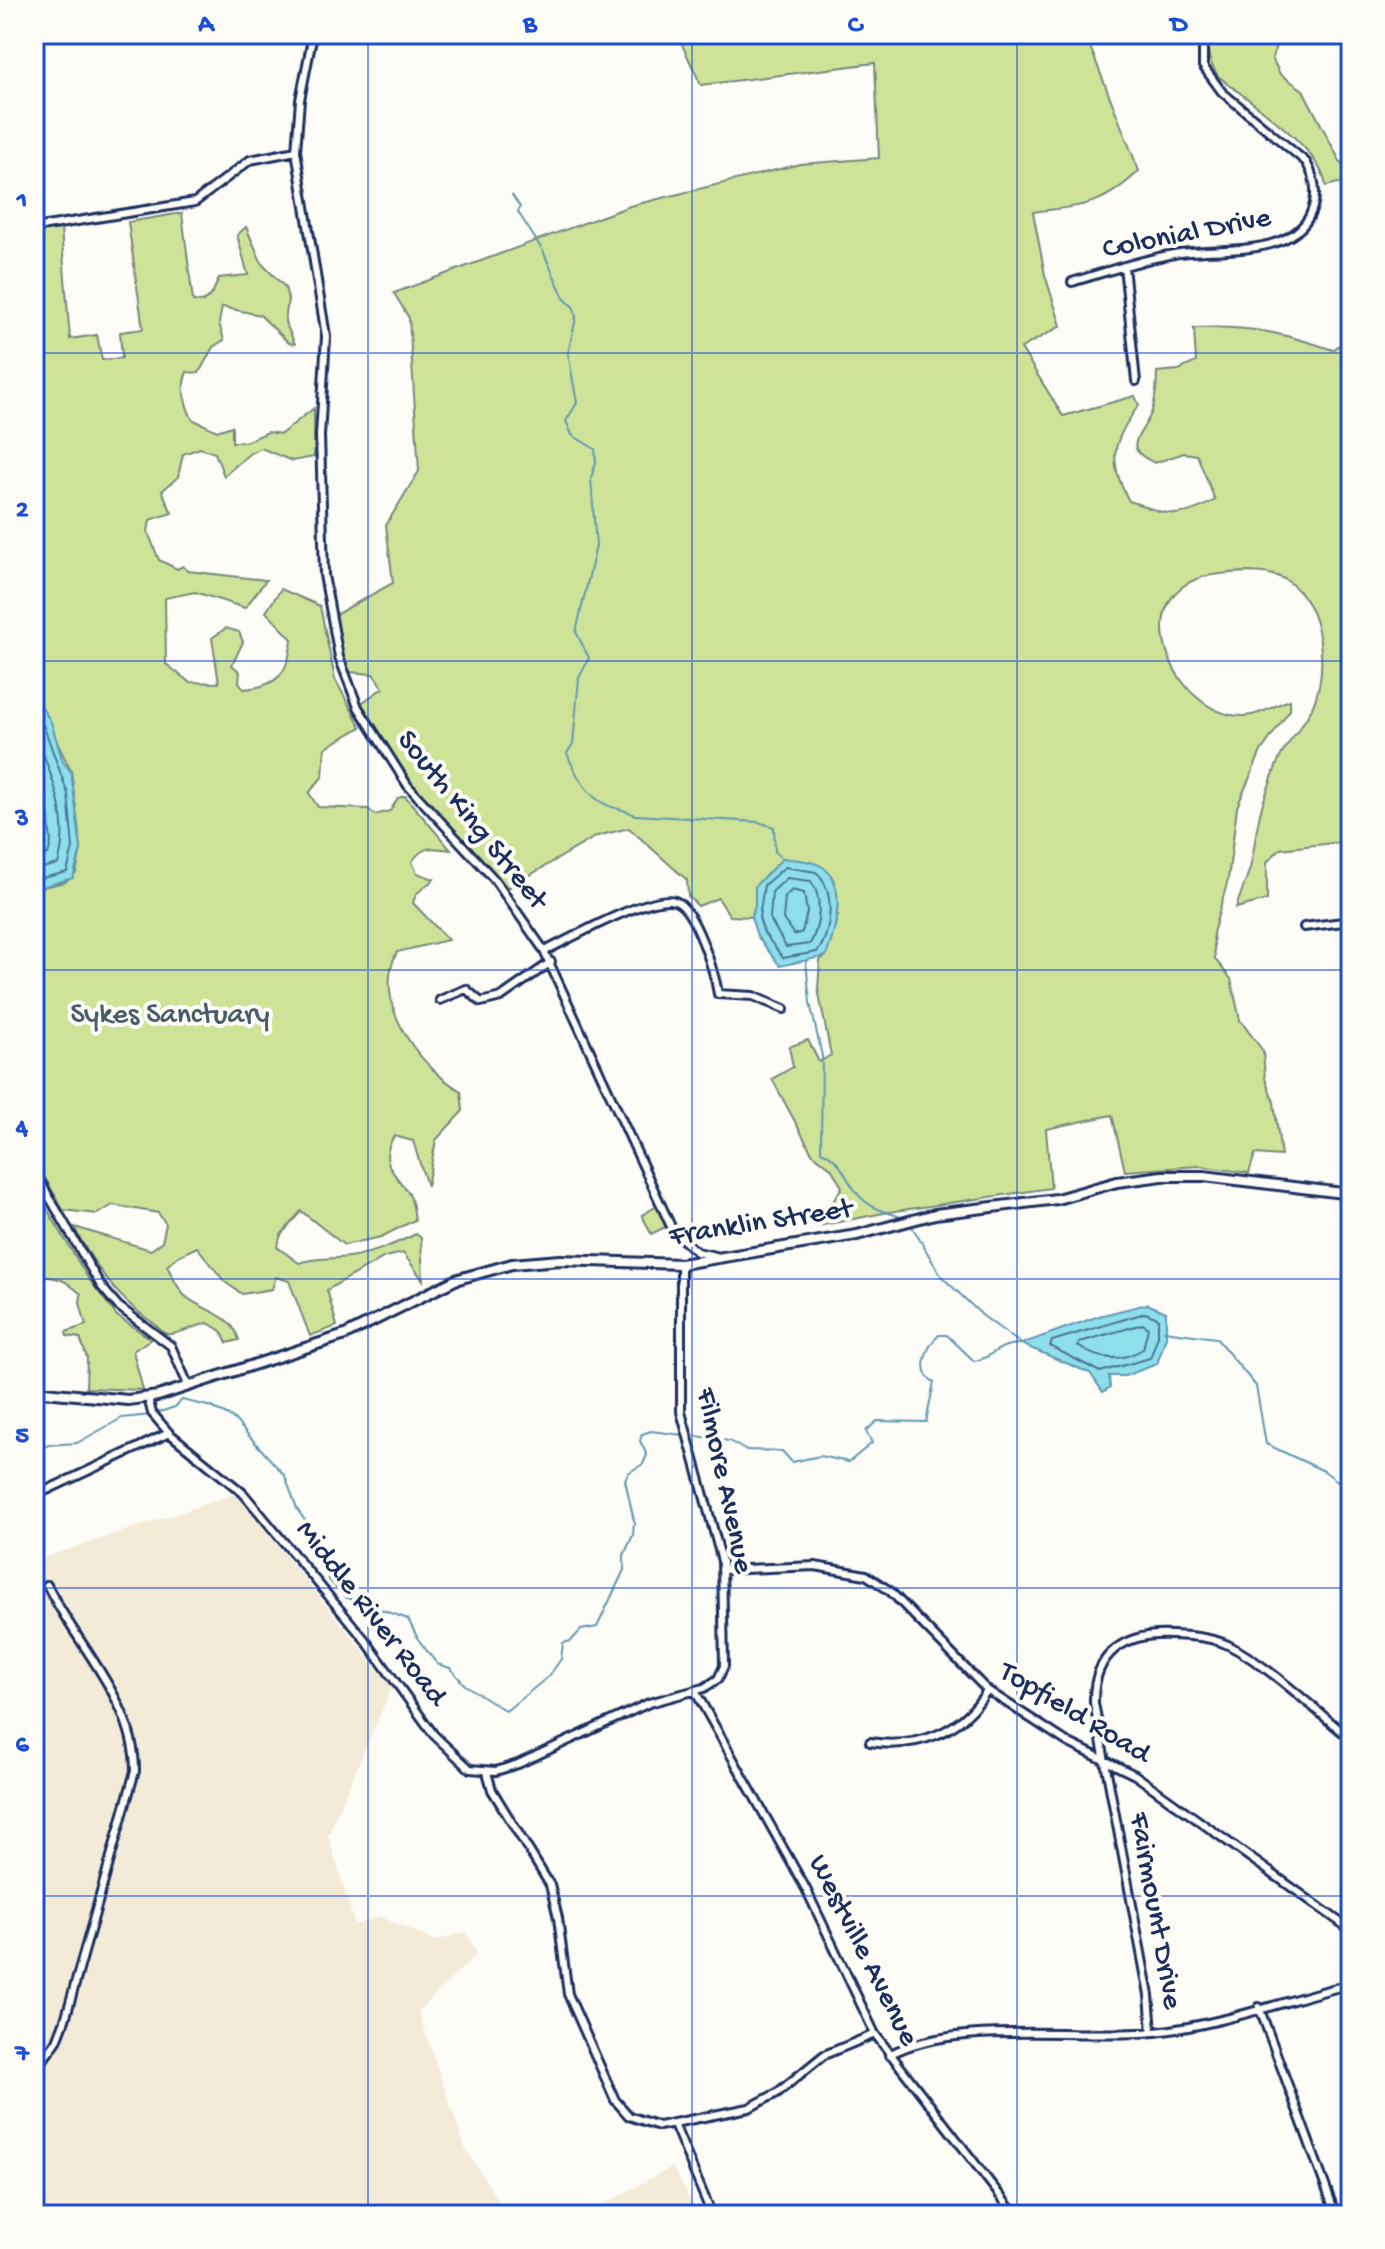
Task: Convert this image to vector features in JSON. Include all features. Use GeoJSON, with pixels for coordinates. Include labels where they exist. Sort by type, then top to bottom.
{"type":"FeatureCollection","features":[{"type":"Feature","properties":{"kind":"main road","name":"Franklin Street"},"geometry":{"type":"LineString","coordinates":[[149,1403],[345,1335],[455,1280],[493,1267],[560,1260],[681,1264],[857,1235],[935,1214],[1037,1202],[1125,1180],[1162,1176],[1204,1176],[1351,1194]]}},
{"type":"Feature","properties":{"kind":"main road"},"geometry":{"type":"LineString","coordinates":[[34,1391],[149,1403]]}},
{"type":"Feature","properties":{"kind":"street","name":"South King Street"},"geometry":{"type":"LineString","coordinates":[[313,34],[300,100],[296,151],[326,336],[320,436],[324,575],[339,657],[358,707],[408,786],[494,879],[545,951],[673,1231],[697,1252],[716,1256]]}},
{"type":"Feature","properties":{"kind":"street","name":"Colonial Drive"},"geometry":{"type":"LineString","coordinates":[[1072,282],[1177,253],[1281,242],[1301,230],[1313,207],[1315,182],[1306,162],[1222,92],[1203,66],[1203,34]]}},
{"type":"Feature","properties":{"kind":"street"},"geometry":{"type":"LineString","coordinates":[[34,228],[195,202],[250,160],[296,151]]}},
{"type":"Feature","properties":{"kind":"street"},"geometry":{"type":"LineString","coordinates":[[1124,266],[1136,381]]}},
{"type":"Feature","properties":{"kind":"street"},"geometry":{"type":"LineString","coordinates":[[545,951],[630,912],[671,900],[682,904],[690,915],[716,978],[718,994],[753,996],[784,1009]]}},
{"type":"Feature","properties":{"kind":"street"},"geometry":{"type":"LineString","coordinates":[[1304,927],[1351,921]]}},
{"type":"Feature","properties":{"kind":"street"},"geometry":{"type":"LineString","coordinates":[[440,1000],[466,989],[481,1002],[494,1001],[551,962]]}},
{"type":"Feature","properties":{"kind":"street"},"geometry":{"type":"LineString","coordinates":[[34,1171],[101,1286],[118,1306],[171,1346],[189,1387]]}},
{"type":"Feature","properties":{"kind":"street","name":"Filmore Avenue"},"geometry":{"type":"LineString","coordinates":[[681,1264],[680,1401],[686,1435],[723,1570],[724,1666],[712,1684],[695,1691]]}},
{"type":"Feature","properties":{"kind":"street","name":"Middle River Road"},"geometry":{"type":"LineString","coordinates":[[149,1403],[169,1433],[243,1493],[366,1641],[443,1746],[470,1769],[487,1772]]}},
{"type":"Feature","properties":{"kind":"street"},"geometry":{"type":"LineString","coordinates":[[34,1496],[169,1433]]}},
{"type":"Feature","properties":{"kind":"street","name":"Topfield Road"},"geometry":{"type":"LineString","coordinates":[[723,1570],[815,1566],[866,1575],[890,1591],[987,1690],[1067,1742],[1135,1775],[1351,1930]]}},
{"type":"Feature","properties":{"kind":"street"},"geometry":{"type":"LineString","coordinates":[[34,2072],[57,2041],[65,2020],[135,1771],[132,1745],[123,1715],[47,1585]]}},
{"type":"Feature","properties":{"kind":"street","name":"Fairmount Drive"},"geometry":{"type":"LineString","coordinates":[[1152,2032],[1149,1995],[1094,1703],[1100,1667],[1112,1648],[1145,1635],[1190,1635],[1227,1645],[1351,1739]]}},
{"type":"Feature","properties":{"kind":"street"},"geometry":{"type":"LineString","coordinates":[[870,1742],[909,1744],[941,1735],[972,1712],[987,1690]]}},
{"type":"Feature","properties":{"kind":"street"},"geometry":{"type":"LineString","coordinates":[[695,1691],[649,1703],[518,1764],[487,1772],[492,1790],[550,1885],[558,1918],[560,1958],[568,1994],[615,2100],[629,2116],[640,2122],[674,2124],[763,2102],[824,2055],[875,2034]]}},
{"type":"Feature","properties":{"kind":"street","name":"Westville Avenue"},"geometry":{"type":"LineString","coordinates":[[695,1691],[806,1889],[875,2034],[1015,2215]]}},
{"type":"Feature","properties":{"kind":"street"},"geometry":{"type":"LineString","coordinates":[[889,2055],[911,2046],[960,2037],[1069,2031],[1152,2032],[1351,1984]]}},
{"type":"Feature","properties":{"kind":"street"},"geometry":{"type":"LineString","coordinates":[[1259,2007],[1336,2215]]}},
{"type":"Feature","properties":{"kind":"street"},"geometry":{"type":"LineString","coordinates":[[674,2124],[712,2215]]}},
{"type":"Feature","properties":{"kind":"shaded area"},"geometry":{"type":"Polygon","coordinates":[[[236,1494],[392,1687],[328,1835],[355,1925],[379,1916],[436,1941],[466,1932],[477,1954],[418,2011],[465,2148],[507,2215],[34,2215],[34,1561],[236,1494]]]}},
{"type":"Feature","properties":{"kind":"shaded area"},"geometry":{"type":"Polygon","coordinates":[[[672,2167],[699,2215],[581,2215],[597,2208],[672,2167]]]}},
{"type":"Feature","properties":{"kind":"green space"},"geometry":{"type":"Polygon","coordinates":[[[677,34],[1085,34],[1139,171],[1113,192],[1090,203],[1033,212],[1045,275],[1061,326],[1021,348],[1063,416],[1135,396],[1139,405],[1118,441],[1115,462],[1129,501],[1172,514],[1191,511],[1215,500],[1197,455],[1184,453],[1155,463],[1138,452],[1135,446],[1152,411],[1157,372],[1179,370],[1196,362],[1194,328],[1265,332],[1333,350],[1351,336],[1351,795],[1343,831],[1351,840],[1351,851],[1342,842],[1280,849],[1267,862],[1267,900],[1236,908],[1250,868],[1262,806],[1275,768],[1310,712],[1318,691],[1320,640],[1310,607],[1301,594],[1289,582],[1272,575],[1252,572],[1212,575],[1184,586],[1168,604],[1163,627],[1167,653],[1179,677],[1197,697],[1220,711],[1245,716],[1290,700],[1290,710],[1261,751],[1237,807],[1228,880],[1213,933],[1215,959],[1231,979],[1240,1020],[1263,1051],[1265,1078],[1274,1102],[1281,1156],[1255,1154],[1249,1173],[1199,1166],[1125,1171],[1112,1115],[1046,1129],[1051,1188],[818,1226],[842,1187],[831,1168],[812,1153],[772,1079],[793,1067],[789,1047],[808,1040],[819,1062],[831,1055],[818,989],[820,960],[826,956],[838,915],[755,906],[751,917],[730,916],[718,898],[698,906],[688,896],[687,880],[629,828],[597,836],[508,888],[422,799],[360,704],[383,688],[373,674],[348,672],[333,616],[393,583],[386,525],[419,471],[409,318],[394,293],[630,206],[800,164],[879,158],[875,63],[701,85],[677,34]]]}},
{"type":"Feature","properties":{"kind":"green space"},"geometry":{"type":"Polygon","coordinates":[[[1211,34],[1285,34],[1278,40],[1272,58],[1280,74],[1303,90],[1342,165],[1351,166],[1351,186],[1338,183],[1326,186],[1311,155],[1297,140],[1218,76],[1209,56],[1211,34]]]}},
{"type":"Feature","properties":{"kind":"green space","name":"Sykes Sanctuary"},"geometry":{"type":"Polygon","coordinates":[[[182,213],[193,301],[203,302],[212,294],[219,278],[248,275],[237,235],[246,227],[262,264],[285,287],[288,299],[285,322],[295,344],[289,343],[260,315],[222,307],[219,323],[224,340],[213,347],[199,373],[187,372],[185,378],[184,396],[192,419],[217,431],[232,426],[232,442],[245,442],[268,432],[281,434],[314,408],[314,457],[292,461],[261,448],[250,453],[224,476],[215,453],[200,448],[183,454],[178,477],[162,491],[172,513],[150,520],[148,532],[159,560],[177,569],[183,566],[188,571],[266,580],[245,608],[195,592],[165,598],[166,664],[189,682],[219,683],[212,638],[226,628],[239,632],[243,642],[232,665],[240,672],[239,682],[244,689],[266,685],[285,669],[292,639],[266,612],[281,589],[320,606],[335,679],[361,727],[325,748],[323,776],[309,793],[318,807],[368,809],[375,815],[390,811],[398,798],[405,796],[451,850],[428,848],[412,862],[417,873],[434,879],[416,894],[413,903],[448,940],[397,952],[391,971],[390,991],[403,1031],[429,1066],[461,1091],[463,1111],[436,1140],[427,1186],[413,1141],[394,1136],[389,1146],[390,1167],[409,1194],[415,1220],[381,1237],[344,1245],[301,1211],[281,1235],[277,1247],[299,1263],[368,1253],[416,1234],[421,1238],[423,1280],[403,1253],[385,1257],[327,1290],[337,1326],[310,1336],[289,1281],[276,1277],[272,1289],[242,1294],[225,1282],[197,1247],[178,1256],[167,1266],[184,1295],[230,1324],[239,1340],[227,1343],[221,1331],[208,1323],[175,1333],[163,1332],[117,1292],[74,1227],[151,1250],[162,1242],[166,1224],[158,1213],[113,1205],[97,1214],[63,1210],[34,1158],[34,889],[65,882],[76,873],[81,849],[71,771],[34,695],[34,274],[44,264],[41,231],[61,229],[70,339],[97,335],[102,360],[122,358],[120,332],[143,329],[128,222],[182,213]]]}},
{"type":"Feature","properties":{"kind":"green space"},"geometry":{"type":"Polygon","coordinates":[[[34,1187],[88,1278],[117,1316],[151,1339],[133,1351],[143,1390],[86,1388],[87,1358],[80,1338],[67,1336],[66,1332],[86,1325],[80,1303],[81,1294],[60,1279],[34,1276],[41,1234],[34,1231],[34,1187]]]}},
{"type":"Feature","properties":{"kind":"green space"},"geometry":{"type":"Polygon","coordinates":[[[664,1202],[674,1223],[651,1234],[642,1215],[664,1202]]]}},
{"type":"Feature","properties":{"kind":"water"},"geometry":{"type":"Polygon","coordinates":[[[34,695],[51,722],[63,762],[71,771],[81,849],[73,878],[34,889],[34,695]]]}},
{"type":"Feature","properties":{"kind":"water"},"geometry":{"type":"Polygon","coordinates":[[[783,858],[813,862],[830,874],[835,884],[837,908],[826,956],[780,966],[757,936],[751,917],[755,906],[755,886],[783,858]]]}},
{"type":"Feature","properties":{"kind":"water"},"geometry":{"type":"Polygon","coordinates":[[[1147,1304],[1166,1312],[1166,1337],[1157,1364],[1125,1376],[1109,1376],[1110,1387],[1103,1392],[1090,1373],[1021,1344],[1099,1316],[1147,1304]]]}},
{"type":"Feature","properties":{"kind":"waterway"},"geometry":{"type":"LineString","coordinates":[[512,195],[520,207],[518,212],[543,251],[564,298],[574,308],[576,318],[568,353],[577,403],[566,421],[572,435],[595,449],[596,462],[591,478],[596,546],[576,632],[589,658],[579,678],[573,744],[567,753],[587,789],[605,804],[635,815],[758,822],[774,827],[775,852],[782,858]]}},
{"type":"Feature","properties":{"kind":"waterway"},"geometry":{"type":"LineString","coordinates":[[806,961],[810,1003],[822,1056],[821,1151],[836,1161],[866,1202],[905,1219]]}},
{"type":"Feature","properties":{"kind":"waterway"},"geometry":{"type":"LineString","coordinates":[[910,1223],[941,1276],[983,1316],[1020,1343]]}},
{"type":"Feature","properties":{"kind":"waterway"},"geometry":{"type":"LineString","coordinates":[[1164,1331],[1216,1338],[1256,1386],[1266,1444],[1324,1471],[1351,1491]]}},
{"type":"Feature","properties":{"kind":"waterway"},"geometry":{"type":"LineString","coordinates":[[690,1435],[729,1441],[745,1450],[782,1451],[792,1462],[820,1456],[849,1462],[872,1443],[866,1431],[877,1421],[926,1422],[934,1382],[925,1372],[925,1359],[939,1335],[947,1335],[974,1361],[1006,1346],[1022,1344]]}},
{"type":"Feature","properties":{"kind":"waterway"},"geometry":{"type":"LineString","coordinates":[[157,1413],[175,1407],[182,1400],[212,1407],[234,1419],[285,1476],[297,1509],[320,1542]]}},
{"type":"Feature","properties":{"kind":"waterway"},"geometry":{"type":"LineString","coordinates":[[34,1455],[48,1445],[77,1443],[122,1418],[151,1415]]}},
{"type":"Feature","properties":{"kind":"waterway"},"geometry":{"type":"LineString","coordinates":[[324,1547],[328,1579],[345,1597],[408,1619],[418,1639],[437,1664],[450,1668],[465,1685],[506,1711],[549,1676],[561,1659],[563,1643],[571,1641],[581,1630],[597,1627],[624,1570],[624,1555],[633,1535],[634,1521],[625,1480],[628,1473],[643,1464],[647,1455],[640,1441],[642,1434],[651,1431],[683,1435]]}}]}
